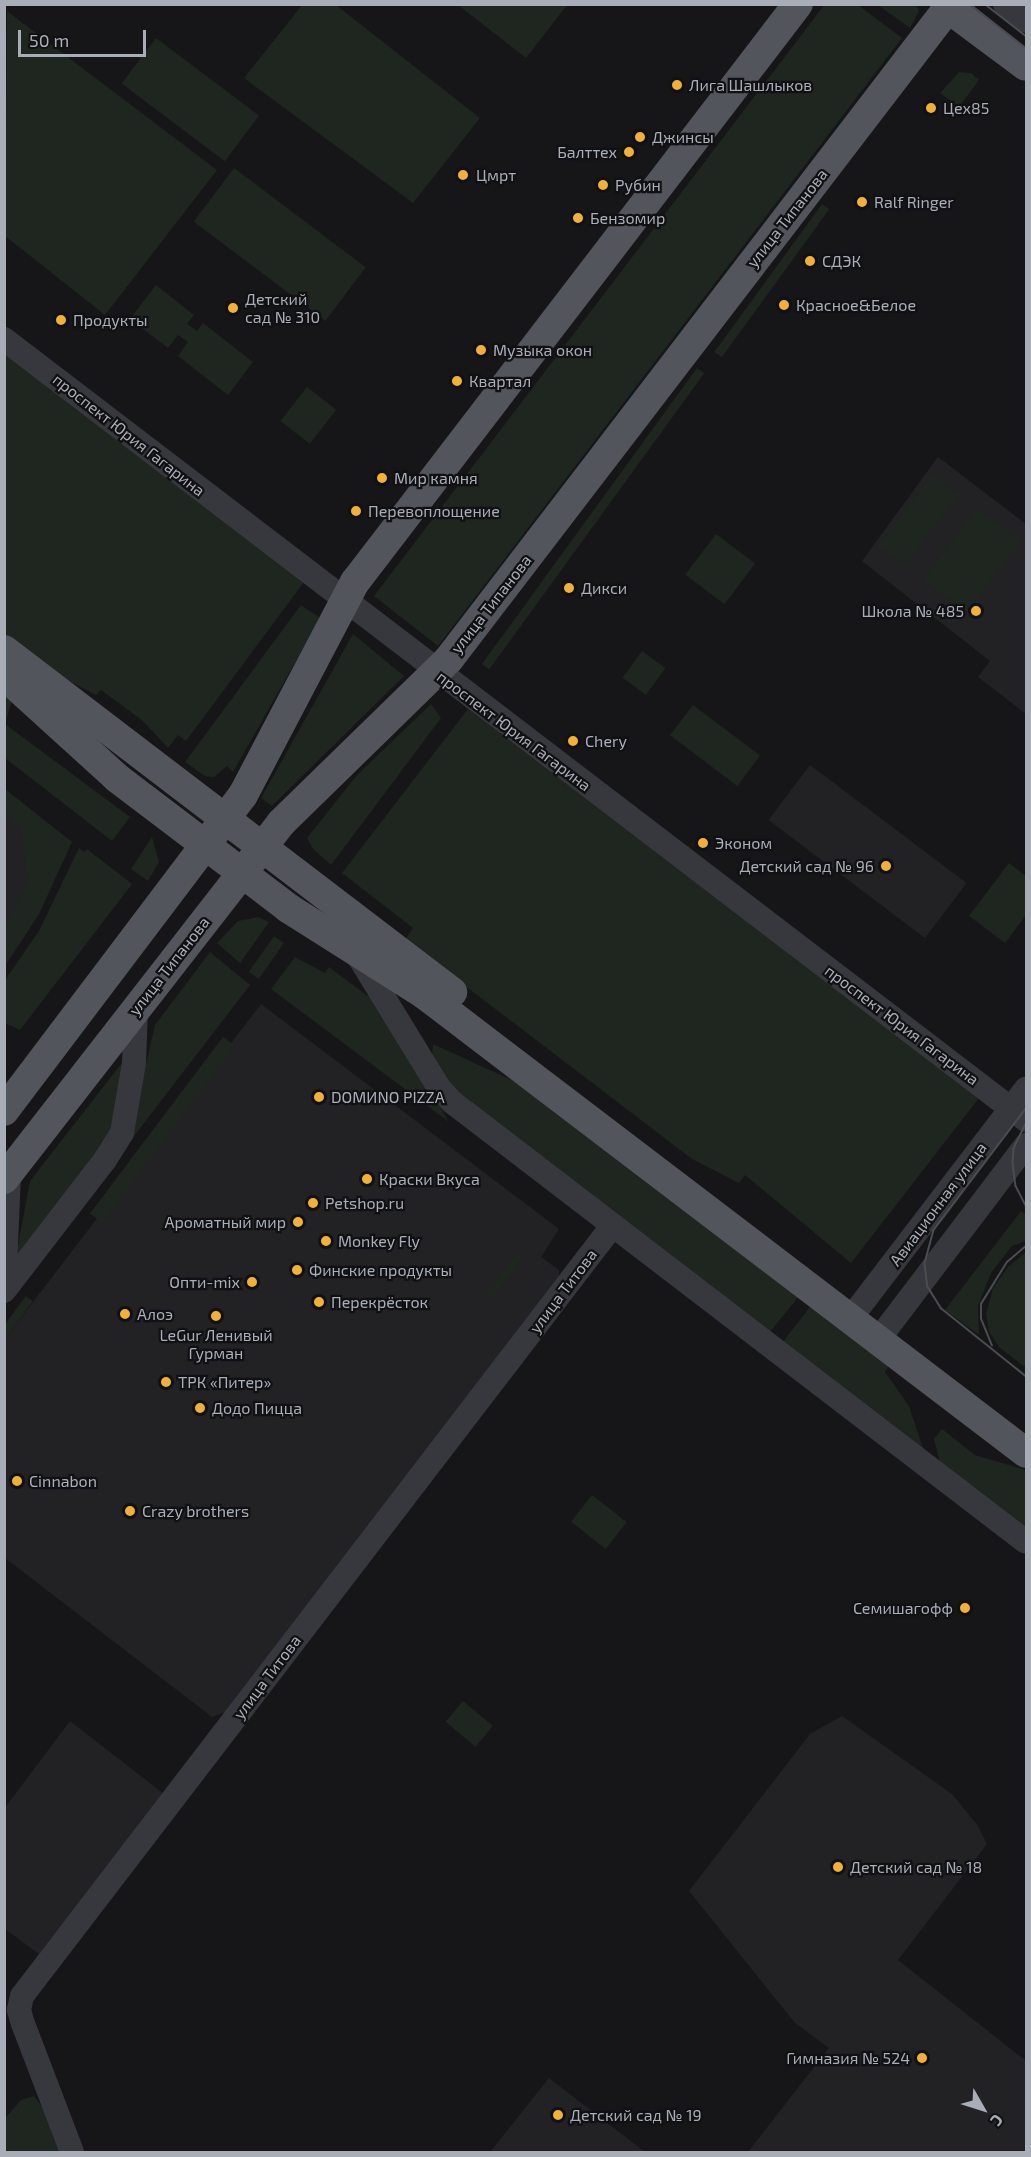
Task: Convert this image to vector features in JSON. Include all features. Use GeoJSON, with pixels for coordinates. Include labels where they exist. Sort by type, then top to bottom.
{"type":"FeatureCollection","features":[{"type":"Feature","properties":{"kind":"main road"},"geometry":{"type":"LineString","coordinates":[[4,1111],[226,819],[356,582],[798,4]]}},
{"type":"Feature","properties":{"kind":"main road"},"geometry":{"type":"LineString","coordinates":[[947,6],[1026,66]]}},
{"type":"Feature","properties":{"kind":"main road","name":"улица Типанова"},"geometry":{"type":"LineString","coordinates":[[7,1176],[262,846],[436,672],[947,6]]}},
{"type":"Feature","properties":{"kind":"main road"},"geometry":{"type":"LineString","coordinates":[[4,650],[262,846],[856,1312]]}},
{"type":"Feature","properties":{"kind":"main road"},"geometry":{"type":"LineString","coordinates":[[4,675],[80,747],[241,872],[355,952],[424,994],[883,1332],[1026,1431]]}},
{"type":"Feature","properties":{"kind":"main road"},"geometry":{"type":"LineString","coordinates":[[883,1332],[1026,1453]]}},
{"type":"Feature","properties":{"kind":"street"},"geometry":{"type":"LineString","coordinates":[[1005,4],[1026,21]]}},
{"type":"Feature","properties":{"kind":"street","name":"проспект Юрия Гагарина"},"geometry":{"type":"LineString","coordinates":[[4,339],[436,672],[1019,1114]]}},
{"type":"Feature","properties":{"kind":"street"},"geometry":{"type":"LineString","coordinates":[[355,952],[405,1027],[439,1088],[452,1102],[1026,1542]]}},
{"type":"Feature","properties":{"kind":"street"},"geometry":{"type":"LineString","coordinates":[[4,1290],[105,1161],[122,1133],[134,1063],[136,1008]]}},
{"type":"Feature","properties":{"kind":"street","name":"Авиационная улица"},"geometry":{"type":"LineString","coordinates":[[856,1312],[1019,1114],[1026,1089]]}},
{"type":"Feature","properties":{"kind":"street","name":"Авиационная улица"},"geometry":{"type":"LineString","coordinates":[[883,1332],[1026,1145]]}},
{"type":"Feature","properties":{"kind":"street"},"geometry":{"type":"LineString","coordinates":[[4,1290],[7,1176]]}},
{"type":"Feature","properties":{"kind":"street","name":"улица Титова"},"geometry":{"type":"LineString","coordinates":[[72,2152],[23,2024],[19,2010],[22,1996],[613,1225]]}},
{"type":"Feature","properties":{"kind":"shaded area"},"geometry":{"type":"Polygon","coordinates":[[[825,4],[858,5],[902,38],[438,646],[374,596],[825,4]]]}},
{"type":"Feature","properties":{"kind":"shaded area"},"geometry":{"type":"Polygon","coordinates":[[[302,5],[336,5],[480,118],[413,203],[244,78],[302,5]]]}},
{"type":"Feature","properties":{"kind":"shaded area"},"geometry":{"type":"Polygon","coordinates":[[[458,5],[567,5],[526,58],[458,5]]]}},
{"type":"Feature","properties":{"kind":"shaded area"},"geometry":{"type":"Polygon","coordinates":[[[878,5],[916,5],[919,11],[910,28],[878,5]]]}},
{"type":"Feature","properties":{"kind":"shaded area"},"geometry":{"type":"Polygon","coordinates":[[[7,11],[217,170],[105,315],[5,236],[7,11]]]}},
{"type":"Feature","properties":{"kind":"shaded area"},"geometry":{"type":"Polygon","coordinates":[[[156,38],[259,116],[225,161],[122,84],[156,38]]]}},
{"type":"Feature","properties":{"kind":"shaded area"},"geometry":{"type":"Polygon","coordinates":[[[959,72],[971,73],[979,80],[959,107],[940,93],[959,72]]]}},
{"type":"Feature","properties":{"kind":"shaded area"},"geometry":{"type":"Polygon","coordinates":[[[234,168],[366,267],[325,321],[194,222],[234,168]]]}},
{"type":"Feature","properties":{"kind":"shaded area"},"geometry":{"type":"Polygon","coordinates":[[[822,204],[829,209],[722,357],[714,352],[822,204]]]}},
{"type":"Feature","properties":{"kind":"shaded area"},"geometry":{"type":"Polygon","coordinates":[[[156,285],[194,315],[187,324],[197,331],[203,323],[253,362],[228,395],[178,356],[188,342],[178,335],[168,348],[130,319],[156,285]]]}},
{"type":"Feature","properties":{"kind":"shaded area"},"geometry":{"type":"Polygon","coordinates":[[[4,352],[304,582],[186,741],[178,735],[168,748],[143,721],[101,690],[96,695],[52,672],[5,636],[4,352]]]}},
{"type":"Feature","properties":{"kind":"shaded area"},"geometry":{"type":"Polygon","coordinates":[[[697,368],[704,373],[489,669],[482,664],[697,368]]]}},
{"type":"Feature","properties":{"kind":"shaded area"},"geometry":{"type":"Polygon","coordinates":[[[307,387],[336,410],[310,444],[281,421],[307,387]]]}},
{"type":"Feature","properties":{"kind":"shaded area","name":"Школа № 485"},"geometry":{"type":"Polygon","coordinates":[[[938,457],[1026,524],[1026,714],[978,677],[990,661],[862,561],[938,457]]]}},
{"type":"Feature","properties":{"kind":"shaded area"},"geometry":{"type":"Polygon","coordinates":[[[933,475],[959,495],[904,565],[878,545],[933,475]]]}},
{"type":"Feature","properties":{"kind":"shaded area"},"geometry":{"type":"Polygon","coordinates":[[[977,508],[1021,541],[967,613],[923,580],[977,508]]]}},
{"type":"Feature","properties":{"kind":"shaded area"},"geometry":{"type":"Polygon","coordinates":[[[716,534],[755,563],[724,604],[685,575],[716,534]]]}},
{"type":"Feature","properties":{"kind":"shaded area"},"geometry":{"type":"Polygon","coordinates":[[[301,605],[319,617],[318,622],[233,772],[227,766],[214,777],[205,776],[185,762],[301,605]]]}},
{"type":"Feature","properties":{"kind":"shaded area"},"geometry":{"type":"Polygon","coordinates":[[[353,634],[404,676],[272,806],[261,798],[353,634]]]}},
{"type":"Feature","properties":{"kind":"shaded area"},"geometry":{"type":"Polygon","coordinates":[[[642,651],[665,668],[646,695],[623,678],[642,651]]]}},
{"type":"Feature","properties":{"kind":"shaded area"},"geometry":{"type":"Polygon","coordinates":[[[4,687],[12,700],[5,724],[130,817],[112,841],[5,758],[4,687]]]}},
{"type":"Feature","properties":{"kind":"shaded area"},"geometry":{"type":"Polygon","coordinates":[[[431,704],[441,718],[331,865],[313,849],[307,838],[357,775],[431,704]]]}},
{"type":"Feature","properties":{"kind":"shaded area"},"geometry":{"type":"Polygon","coordinates":[[[693,705],[760,756],[737,786],[670,735],[693,705]]]}},
{"type":"Feature","properties":{"kind":"shaded area"},"geometry":{"type":"Polygon","coordinates":[[[468,709],[979,1098],[851,1263],[745,1175],[739,1183],[692,1159],[405,940],[413,928],[342,873],[468,709]]]}},
{"type":"Feature","properties":{"kind":"shaded area","name":"Детский сад № 96"},"geometry":{"type":"Polygon","coordinates":[[[810,765],[967,883],[925,938],[768,820],[810,765]]]}},
{"type":"Feature","properties":{"kind":"shaded area"},"geometry":{"type":"Polygon","coordinates":[[[5,789],[72,842],[39,914],[5,966],[5,927],[28,882],[21,827],[5,813],[5,789]]]}},
{"type":"Feature","properties":{"kind":"shaded area"},"geometry":{"type":"Polygon","coordinates":[[[5,803],[26,822],[38,887],[5,942],[5,803]]]}},
{"type":"Feature","properties":{"kind":"shaded area"},"geometry":{"type":"Polygon","coordinates":[[[152,837],[159,862],[148,881],[131,869],[152,837]]]}},
{"type":"Feature","properties":{"kind":"shaded area"},"geometry":{"type":"Polygon","coordinates":[[[79,848],[84,852],[87,849],[132,884],[20,1030],[5,1023],[5,980],[39,931],[79,848]]]}},
{"type":"Feature","properties":{"kind":"shaded area"},"geometry":{"type":"Polygon","coordinates":[[[1009,863],[1026,876],[1026,915],[1005,943],[969,916],[1009,863]]]}},
{"type":"Feature","properties":{"kind":"shaded area"},"geometry":{"type":"Polygon","coordinates":[[[258,917],[269,922],[240,963],[217,943],[238,921],[258,917]]]}},
{"type":"Feature","properties":{"kind":"shaded area"},"geometry":{"type":"Polygon","coordinates":[[[274,936],[284,943],[259,979],[249,972],[274,936]]]}},
{"type":"Feature","properties":{"kind":"shaded area"},"geometry":{"type":"Polygon","coordinates":[[[210,952],[250,985],[128,1144],[155,1025],[210,952]]]}},
{"type":"Feature","properties":{"kind":"shaded area"},"geometry":{"type":"Polygon","coordinates":[[[295,957],[325,973],[329,967],[377,1003],[449,1122],[271,989],[295,957]]]}},
{"type":"Feature","properties":{"kind":"shaded area","name":"ТРК «Питер»"},"geometry":{"type":"Polygon","coordinates":[[[261,1004],[559,1229],[541,1257],[559,1270],[559,1278],[228,1711],[212,1717],[5,1558],[4,1340],[261,1004]]]}},
{"type":"Feature","properties":{"kind":"shaded area"},"geometry":{"type":"Polygon","coordinates":[[[223,1037],[235,1046],[102,1223],[90,1213],[223,1037]]]}},
{"type":"Feature","properties":{"kind":"shaded area"},"geometry":{"type":"Polygon","coordinates":[[[433,1044],[527,1087],[800,1295],[769,1333],[457,1094],[432,1057],[433,1044]]]}},
{"type":"Feature","properties":{"kind":"shaded area"},"geometry":{"type":"Polygon","coordinates":[[[121,1064],[124,1067],[110,1135],[16,1256],[30,1181],[121,1064]]]}},
{"type":"Feature","properties":{"kind":"shaded area"},"geometry":{"type":"Polygon","coordinates":[[[1021,1211],[1026,1215],[1026,1241],[1012,1246],[991,1273],[978,1306],[979,1335],[945,1310],[1021,1211]]]}},
{"type":"Feature","properties":{"kind":"shaded area"},"geometry":{"type":"Polygon","coordinates":[[[1026,1252],[1026,1368],[999,1347],[989,1331],[986,1314],[993,1288],[1008,1267],[1026,1252]]]}},
{"type":"Feature","properties":{"kind":"shaded area"},"geometry":{"type":"Polygon","coordinates":[[[527,1253],[492,1299],[486,1293],[515,1256],[527,1253]]]}},
{"type":"Feature","properties":{"kind":"shaded area"},"geometry":{"type":"Polygon","coordinates":[[[26,1296],[33,1301],[5,1339],[5,1324],[26,1296]]]}},
{"type":"Feature","properties":{"kind":"shaded area"},"geometry":{"type":"Polygon","coordinates":[[[813,1303],[891,1363],[885,1372],[909,1406],[924,1451],[782,1343],[813,1303]]]}},
{"type":"Feature","properties":{"kind":"shaded area"},"geometry":{"type":"Polygon","coordinates":[[[942,1429],[975,1455],[1026,1470],[1026,1530],[940,1463],[934,1439],[942,1429]]]}},
{"type":"Feature","properties":{"kind":"shaded area"},"geometry":{"type":"Polygon","coordinates":[[[592,1495],[627,1522],[606,1549],[571,1522],[592,1495]]]}},
{"type":"Feature","properties":{"kind":"shaded area"},"geometry":{"type":"Polygon","coordinates":[[[463,1701],[493,1726],[476,1747],[446,1722],[463,1701]]]}},
{"type":"Feature","properties":{"kind":"shaded area","name":"Детский сад № 18"},"geometry":{"type":"Polygon","coordinates":[[[842,1716],[952,1794],[978,1826],[987,1844],[898,1960],[1026,2061],[1026,2152],[748,2152],[829,2048],[795,2023],[689,1891],[810,1734],[842,1716]]]}},
{"type":"Feature","properties":{"kind":"shaded area"},"geometry":{"type":"Polygon","coordinates":[[[70,1721],[164,1794],[39,1954],[5,1929],[4,1809],[70,1721]]]}},
{"type":"Feature","properties":{"kind":"shaded area","name":"Детский сад № 19"},"geometry":{"type":"Polygon","coordinates":[[[549,2078],[645,2152],[490,2152],[549,2078]]]}},
{"type":"Feature","properties":{"kind":"shaded area"},"geometry":{"type":"Polygon","coordinates":[[[34,2096],[44,2109],[61,2152],[5,2152],[5,2118],[21,2100],[34,2096]]]}},
{"type":"Feature","properties":{"kind":"tram line"},"geometry":{"type":"LineString","coordinates":[[970,4],[1026,48]]}},
{"type":"Feature","properties":{"kind":"tram line"},"geometry":{"type":"LineString","coordinates":[[985,4],[1026,36]]}},
{"type":"Feature","properties":{"kind":"tram line"},"geometry":{"type":"LineString","coordinates":[[1026,1109],[934,1230],[925,1264],[928,1287],[941,1308],[1026,1376]]}},
{"type":"Feature","properties":{"kind":"tram line"},"geometry":{"type":"LineString","coordinates":[[1026,1124],[1014,1149],[1013,1163],[1016,1186],[1026,1206]]}},
{"type":"Feature","properties":{"kind":"tram line"},"geometry":{"type":"LineString","coordinates":[[992,1346],[981,1319],[981,1304],[1007,1262],[1026,1246]]}},
{"type":"Feature","properties":{"kind":"place","name":"Лига Шашлыков"},"geometry":{"type":"Point","coordinates":[677,85]}},
{"type":"Feature","properties":{"kind":"place","name":"Цех85"},"geometry":{"type":"Point","coordinates":[931,108]}},
{"type":"Feature","properties":{"kind":"place","name":"Джинсы"},"geometry":{"type":"Point","coordinates":[640,137]}},
{"type":"Feature","properties":{"kind":"place","name":"Балттех"},"geometry":{"type":"Point","coordinates":[629,152]}},
{"type":"Feature","properties":{"kind":"place","name":"Цмрт"},"geometry":{"type":"Point","coordinates":[463,175]}},
{"type":"Feature","properties":{"kind":"place","name":"Рубин"},"geometry":{"type":"Point","coordinates":[603,185]}},
{"type":"Feature","properties":{"kind":"place","name":"Ralf Ringer"},"geometry":{"type":"Point","coordinates":[862,202]}},
{"type":"Feature","properties":{"kind":"place","name":"Бензомир"},"geometry":{"type":"Point","coordinates":[578,218]}},
{"type":"Feature","properties":{"kind":"place","name":"СДЭК"},"geometry":{"type":"Point","coordinates":[810,261]}},
{"type":"Feature","properties":{"kind":"place","name":"Красное&Белое"},"geometry":{"type":"Point","coordinates":[784,305]}},
{"type":"Feature","properties":{"kind":"place","name":"Детский сад № 310"},"geometry":{"type":"Point","coordinates":[233,308]}},
{"type":"Feature","properties":{"kind":"place","name":"Продукты"},"geometry":{"type":"Point","coordinates":[61,320]}},
{"type":"Feature","properties":{"kind":"place","name":"Музыка окон"},"geometry":{"type":"Point","coordinates":[481,350]}},
{"type":"Feature","properties":{"kind":"place","name":"Квартал"},"geometry":{"type":"Point","coordinates":[457,381]}},
{"type":"Feature","properties":{"kind":"place","name":"Мир камня"},"geometry":{"type":"Point","coordinates":[382,478]}},
{"type":"Feature","properties":{"kind":"place","name":"Перевоплощение"},"geometry":{"type":"Point","coordinates":[356,511]}},
{"type":"Feature","properties":{"kind":"place","name":"Дикси"},"geometry":{"type":"Point","coordinates":[569,588]}},
{"type":"Feature","properties":{"kind":"place","name":"Школа № 485"},"geometry":{"type":"Point","coordinates":[976,611]}},
{"type":"Feature","properties":{"kind":"place","name":"Chery"},"geometry":{"type":"Point","coordinates":[573,741]}},
{"type":"Feature","properties":{"kind":"place","name":"Эконом"},"geometry":{"type":"Point","coordinates":[703,843]}},
{"type":"Feature","properties":{"kind":"place","name":"Детский сад № 96"},"geometry":{"type":"Point","coordinates":[886,866]}},
{"type":"Feature","properties":{"kind":"place","name":"DOMИNO PIZZA"},"geometry":{"type":"Point","coordinates":[319,1097]}},
{"type":"Feature","properties":{"kind":"place","name":"Краски Вкуса"},"geometry":{"type":"Point","coordinates":[367,1179]}},
{"type":"Feature","properties":{"kind":"place","name":"Petshop.ru"},"geometry":{"type":"Point","coordinates":[313,1203]}},
{"type":"Feature","properties":{"kind":"place","name":"Ароматный мир"},"geometry":{"type":"Point","coordinates":[298,1222]}},
{"type":"Feature","properties":{"kind":"place","name":"Monkey Fly"},"geometry":{"type":"Point","coordinates":[326,1241]}},
{"type":"Feature","properties":{"kind":"place","name":"Финские продукты"},"geometry":{"type":"Point","coordinates":[297,1270]}},
{"type":"Feature","properties":{"kind":"place","name":"Опти-mix"},"geometry":{"type":"Point","coordinates":[252,1282]}},
{"type":"Feature","properties":{"kind":"place","name":"Перекрёсток"},"geometry":{"type":"Point","coordinates":[319,1302]}},
{"type":"Feature","properties":{"kind":"place","name":"Алоэ"},"geometry":{"type":"Point","coordinates":[125,1314]}},
{"type":"Feature","properties":{"kind":"place","name":"LeGur Ленивый Гурман"},"geometry":{"type":"Point","coordinates":[216,1316]}},
{"type":"Feature","properties":{"kind":"place","name":"ТРК «Питер»"},"geometry":{"type":"Point","coordinates":[166,1382]}},
{"type":"Feature","properties":{"kind":"place","name":"Додо Пицца"},"geometry":{"type":"Point","coordinates":[200,1408]}},
{"type":"Feature","properties":{"kind":"place","name":"Cinnabon"},"geometry":{"type":"Point","coordinates":[17,1481]}},
{"type":"Feature","properties":{"kind":"place","name":"Crazy brothers"},"geometry":{"type":"Point","coordinates":[130,1511]}},
{"type":"Feature","properties":{"kind":"place","name":"Семишагофф"},"geometry":{"type":"Point","coordinates":[965,1608]}},
{"type":"Feature","properties":{"kind":"place","name":"Детский сад № 18"},"geometry":{"type":"Point","coordinates":[838,1867]}},
{"type":"Feature","properties":{"kind":"place","name":"Гимназия № 524"},"geometry":{"type":"Point","coordinates":[922,2058]}},
{"type":"Feature","properties":{"kind":"place","name":"Детский сад № 19"},"geometry":{"type":"Point","coordinates":[558,2115]}}]}
